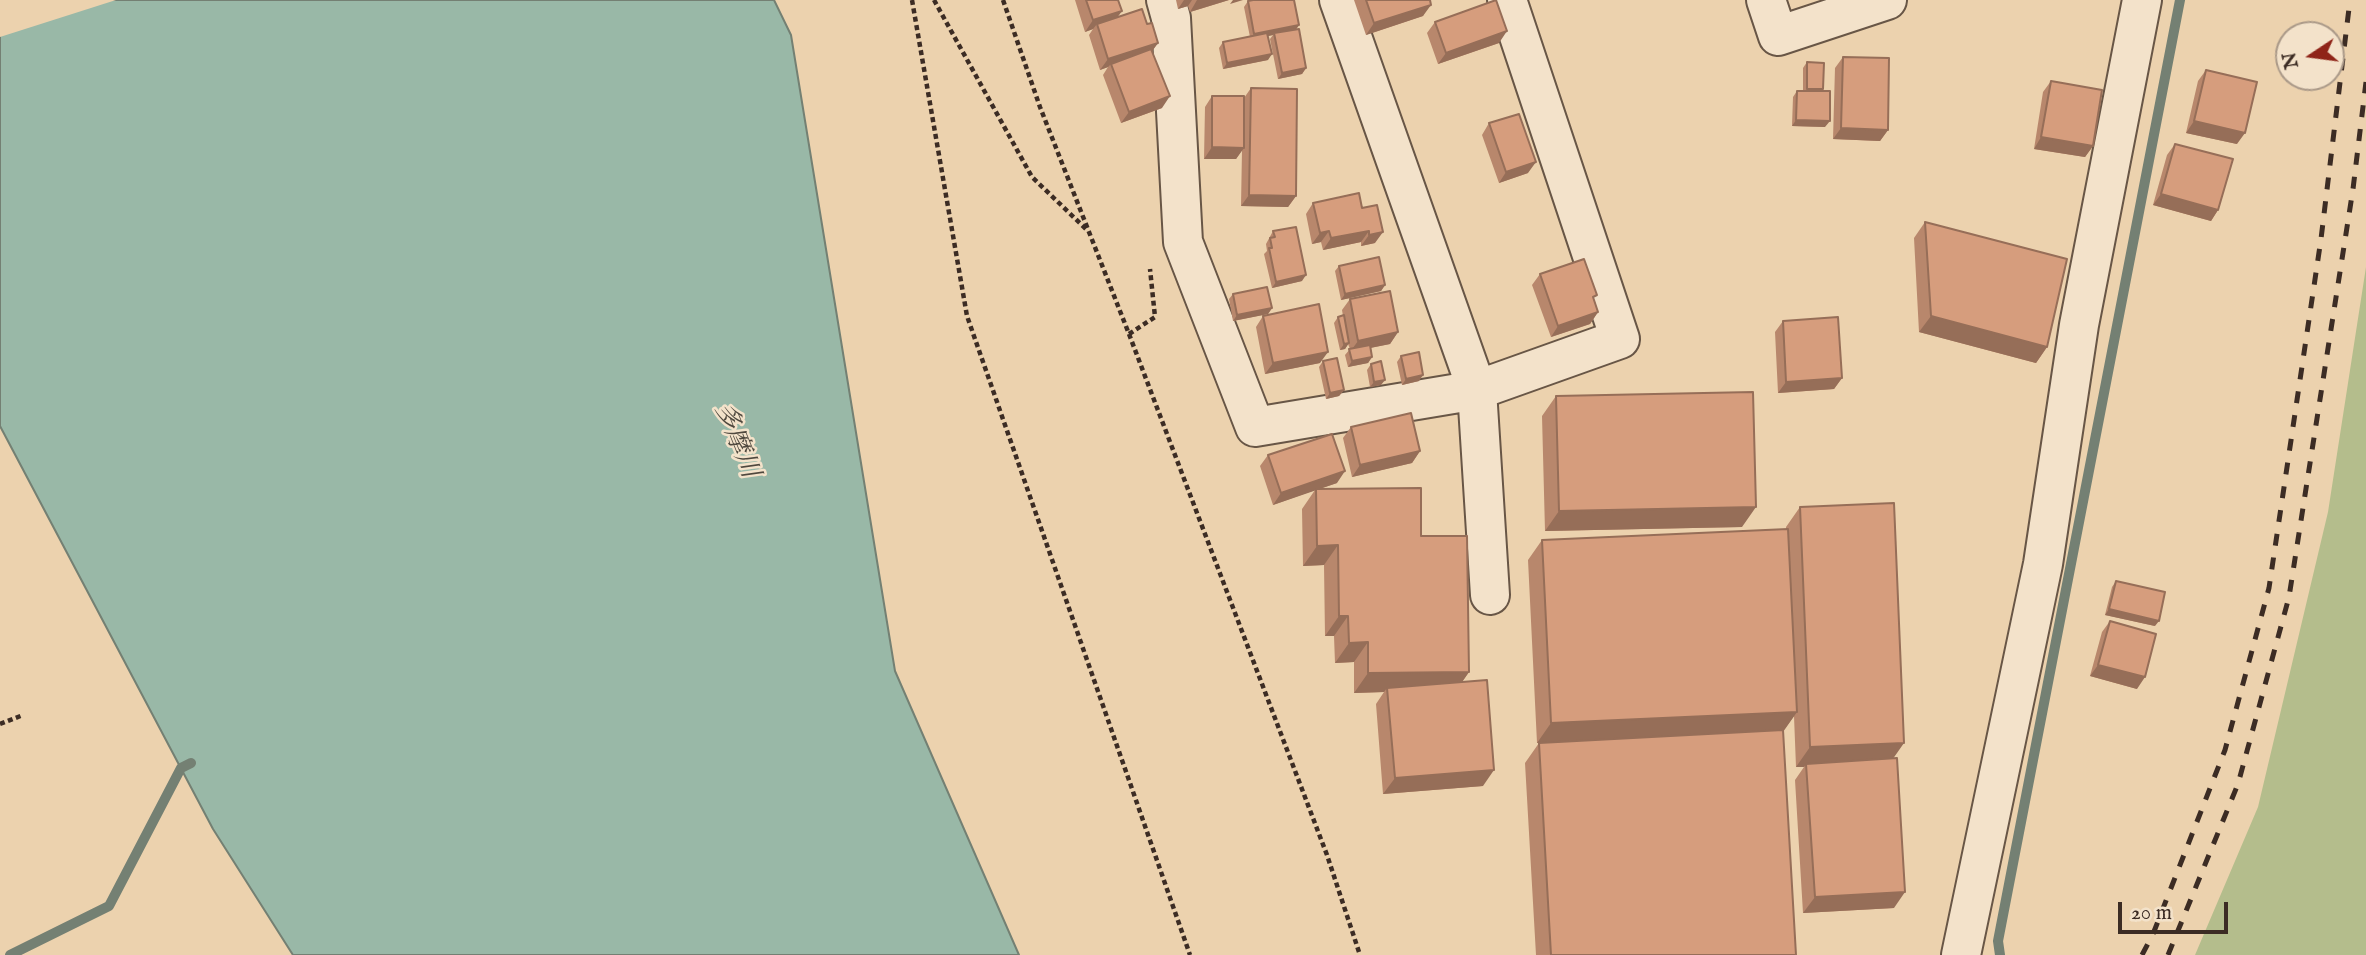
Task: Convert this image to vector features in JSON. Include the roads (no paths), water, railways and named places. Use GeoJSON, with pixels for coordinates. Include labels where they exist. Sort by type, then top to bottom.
{"type":"FeatureCollection","features":[{"type":"Feature","properties":{"kind":"street"},"geometry":{"type":"LineString","coordinates":[[1166,0],[1171,18],[1183,242],[1255,427],[1477,390],[1619,338],[1507,0]]}},
{"type":"Feature","properties":{"kind":"street"},"geometry":{"type":"LineString","coordinates":[[1339,0],[1477,390],[1490,595]]}},
{"type":"Feature","properties":{"kind":"street"},"geometry":{"type":"LineString","coordinates":[[1766,0],[1778,36],[1887,0]]}},
{"type":"Feature","properties":{"kind":"street"},"geometry":{"type":"LineString","coordinates":[[1961,955],[2043,564],[2079,325],[2143,0]]}},
{"type":"Feature","properties":{"kind":"water","name":"多摩川"},"geometry":{"type":"Polygon","coordinates":[[[0,0],[774,0],[791,35],[895,671],[1019,955],[293,955],[213,829],[0,426],[0,0]]]}},
{"type":"Feature","properties":{"kind":"waterway"},"geometry":{"type":"LineString","coordinates":[[2000,955],[1998,941],[2180,0]]}},
{"type":"Feature","properties":{"kind":"waterway"},"geometry":{"type":"LineString","coordinates":[[10,955],[109,906],[181,768],[191,763]]}},
{"type":"Feature","properties":{"kind":"railway"},"geometry":{"type":"LineString","coordinates":[[2142,955],[2153,934],[2225,750],[2269,588],[2321,239],[2350,0]]}},
{"type":"Feature","properties":{"kind":"railway"},"geometry":{"type":"LineString","coordinates":[[2168,955],[2238,784],[2289,597],[2353,189],[2366,82]]}}]}
